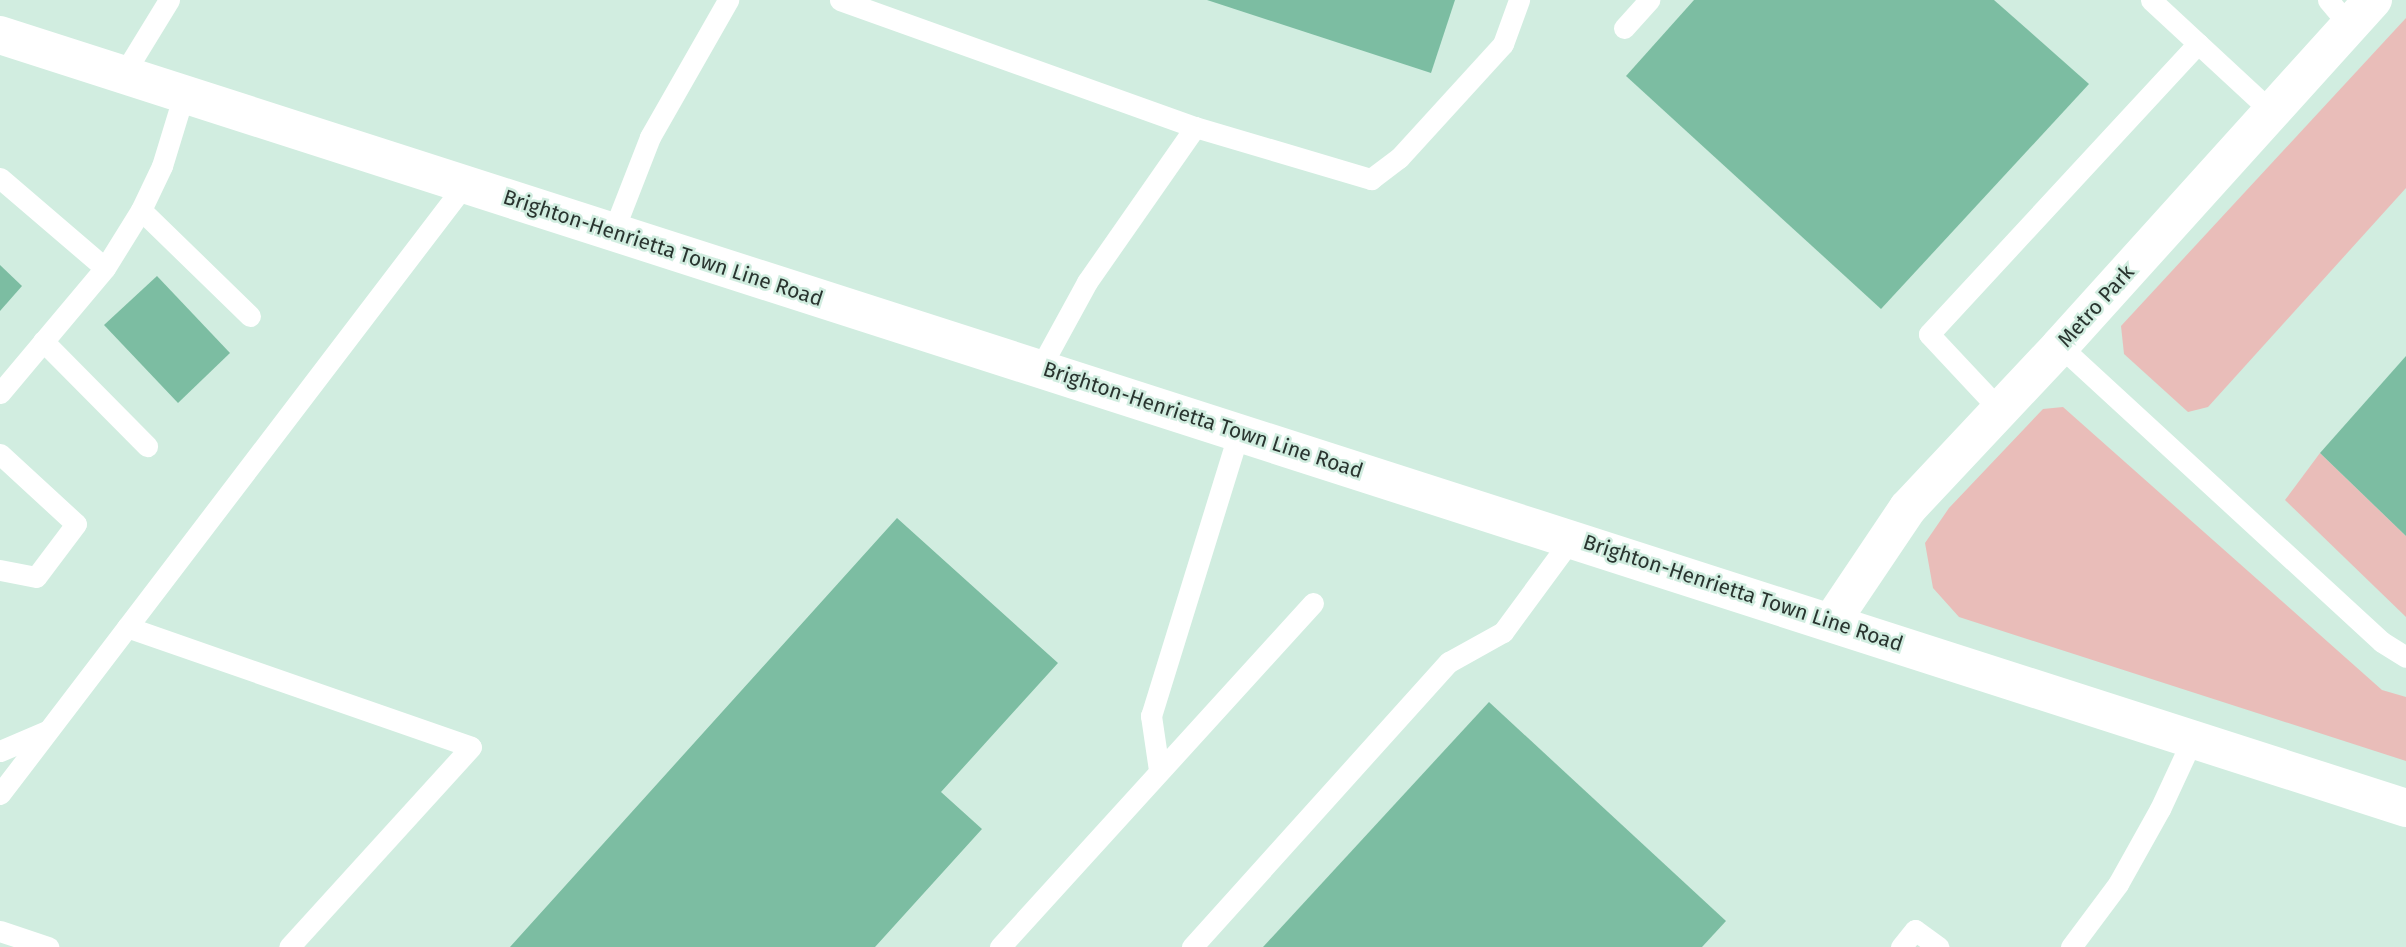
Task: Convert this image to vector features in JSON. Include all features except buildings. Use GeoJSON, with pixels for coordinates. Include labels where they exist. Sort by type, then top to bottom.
{"type":"FeatureCollection","features":[{"type":"Feature","properties":{"kind":"street","name":"Metro Park"},"geometry":{"type":"LineString","coordinates":[[1832,621],[1908,508],[2060,346],[2272,112],[2351,9]]}},
{"type":"Feature","properties":{"kind":"street","name":"Brighton-Henrietta Town Line Road"},"geometry":{"type":"LineString","coordinates":[[0,35],[1832,621],[2406,808]]}},
{"type":"Feature","properties":{"kind":"lane"},"geometry":{"type":"LineString","coordinates":[[123,75],[169,0]]}},
{"type":"Feature","properties":{"kind":"lane"},"geometry":{"type":"LineString","coordinates":[[613,232],[650,137],[728,0]]}},
{"type":"Feature","properties":{"kind":"lane"},"geometry":{"type":"LineString","coordinates":[[840,0],[1195,127],[1371,180],[1399,158],[1503,44],[1519,0]]}},
{"type":"Feature","properties":{"kind":"lane"},"geometry":{"type":"LineString","coordinates":[[1624,28],[1649,0]]}},
{"type":"Feature","properties":{"kind":"lane"},"geometry":{"type":"LineString","coordinates":[[2151,0],[2272,112]]}},
{"type":"Feature","properties":{"kind":"lane"},"geometry":{"type":"LineString","coordinates":[[2000,410],[1928,334],[2198,44]]}},
{"type":"Feature","properties":{"kind":"lane"},"geometry":{"type":"LineString","coordinates":[[0,393],[105,268],[141,210],[162,166],[184,94]]}},
{"type":"Feature","properties":{"kind":"lane"},"geometry":{"type":"LineString","coordinates":[[1040,368],[1087,282],[1195,127]]}},
{"type":"Feature","properties":{"kind":"lane"},"geometry":{"type":"LineString","coordinates":[[0,178],[105,268]]}},
{"type":"Feature","properties":{"kind":"lane"},"geometry":{"type":"LineString","coordinates":[[0,794],[465,184]]}},
{"type":"Feature","properties":{"kind":"lane"},"geometry":{"type":"LineString","coordinates":[[141,210],[250,316]]}},
{"type":"Feature","properties":{"kind":"lane"},"geometry":{"type":"LineString","coordinates":[[43,341],[147,446]]}},
{"type":"Feature","properties":{"kind":"lane"},"geometry":{"type":"LineString","coordinates":[[2060,346],[2382,642],[2406,657]]}},
{"type":"Feature","properties":{"kind":"lane"},"geometry":{"type":"LineString","coordinates":[[1159,770],[1151,716],[1239,432]]}},
{"type":"Feature","properties":{"kind":"lane"},"geometry":{"type":"LineString","coordinates":[[0,454],[76,524],[36,577],[0,570]]}},
{"type":"Feature","properties":{"kind":"lane"},"geometry":{"type":"LineString","coordinates":[[1192,947],[1449,662],[1503,632],[1572,538]]}},
{"type":"Feature","properties":{"kind":"lane"},"geometry":{"type":"LineString","coordinates":[[999,947],[1313,603]]}},
{"type":"Feature","properties":{"kind":"lane"},"geometry":{"type":"LineString","coordinates":[[127,628],[471,747],[289,947]]}},
{"type":"Feature","properties":{"kind":"lane"},"geometry":{"type":"LineString","coordinates":[[0,751],[49,730]]}},
{"type":"Feature","properties":{"kind":"lane"},"geometry":{"type":"LineString","coordinates":[[2071,947],[2118,884],[2160,809],[2193,738]]}},
{"type":"Feature","properties":{"kind":"lane"},"geometry":{"type":"LineString","coordinates":[[1901,947],[1915,930],[1938,947]]}},
{"type":"Feature","properties":{"kind":"lane"},"geometry":{"type":"LineString","coordinates":[[0,931],[48,947]]}},
{"type":"Feature","properties":{"kind":"shaded area"},"geometry":{"type":"Polygon","coordinates":[[[2406,18],[2406,188],[2208,407],[2188,412],[2124,354],[2121,326],[2406,18]]]}},
{"type":"Feature","properties":{"kind":"shaded area"},"geometry":{"type":"Polygon","coordinates":[[[2063,407],[2382,690],[2406,697],[2406,761],[1959,617],[1933,588],[1925,543],[1949,508],[2043,409],[2063,407]]]}},
{"type":"Feature","properties":{"kind":"shaded area"},"geometry":{"type":"Polygon","coordinates":[[[2320,453],[2406,536],[2406,617],[2285,500],[2320,453]]]}}]}
